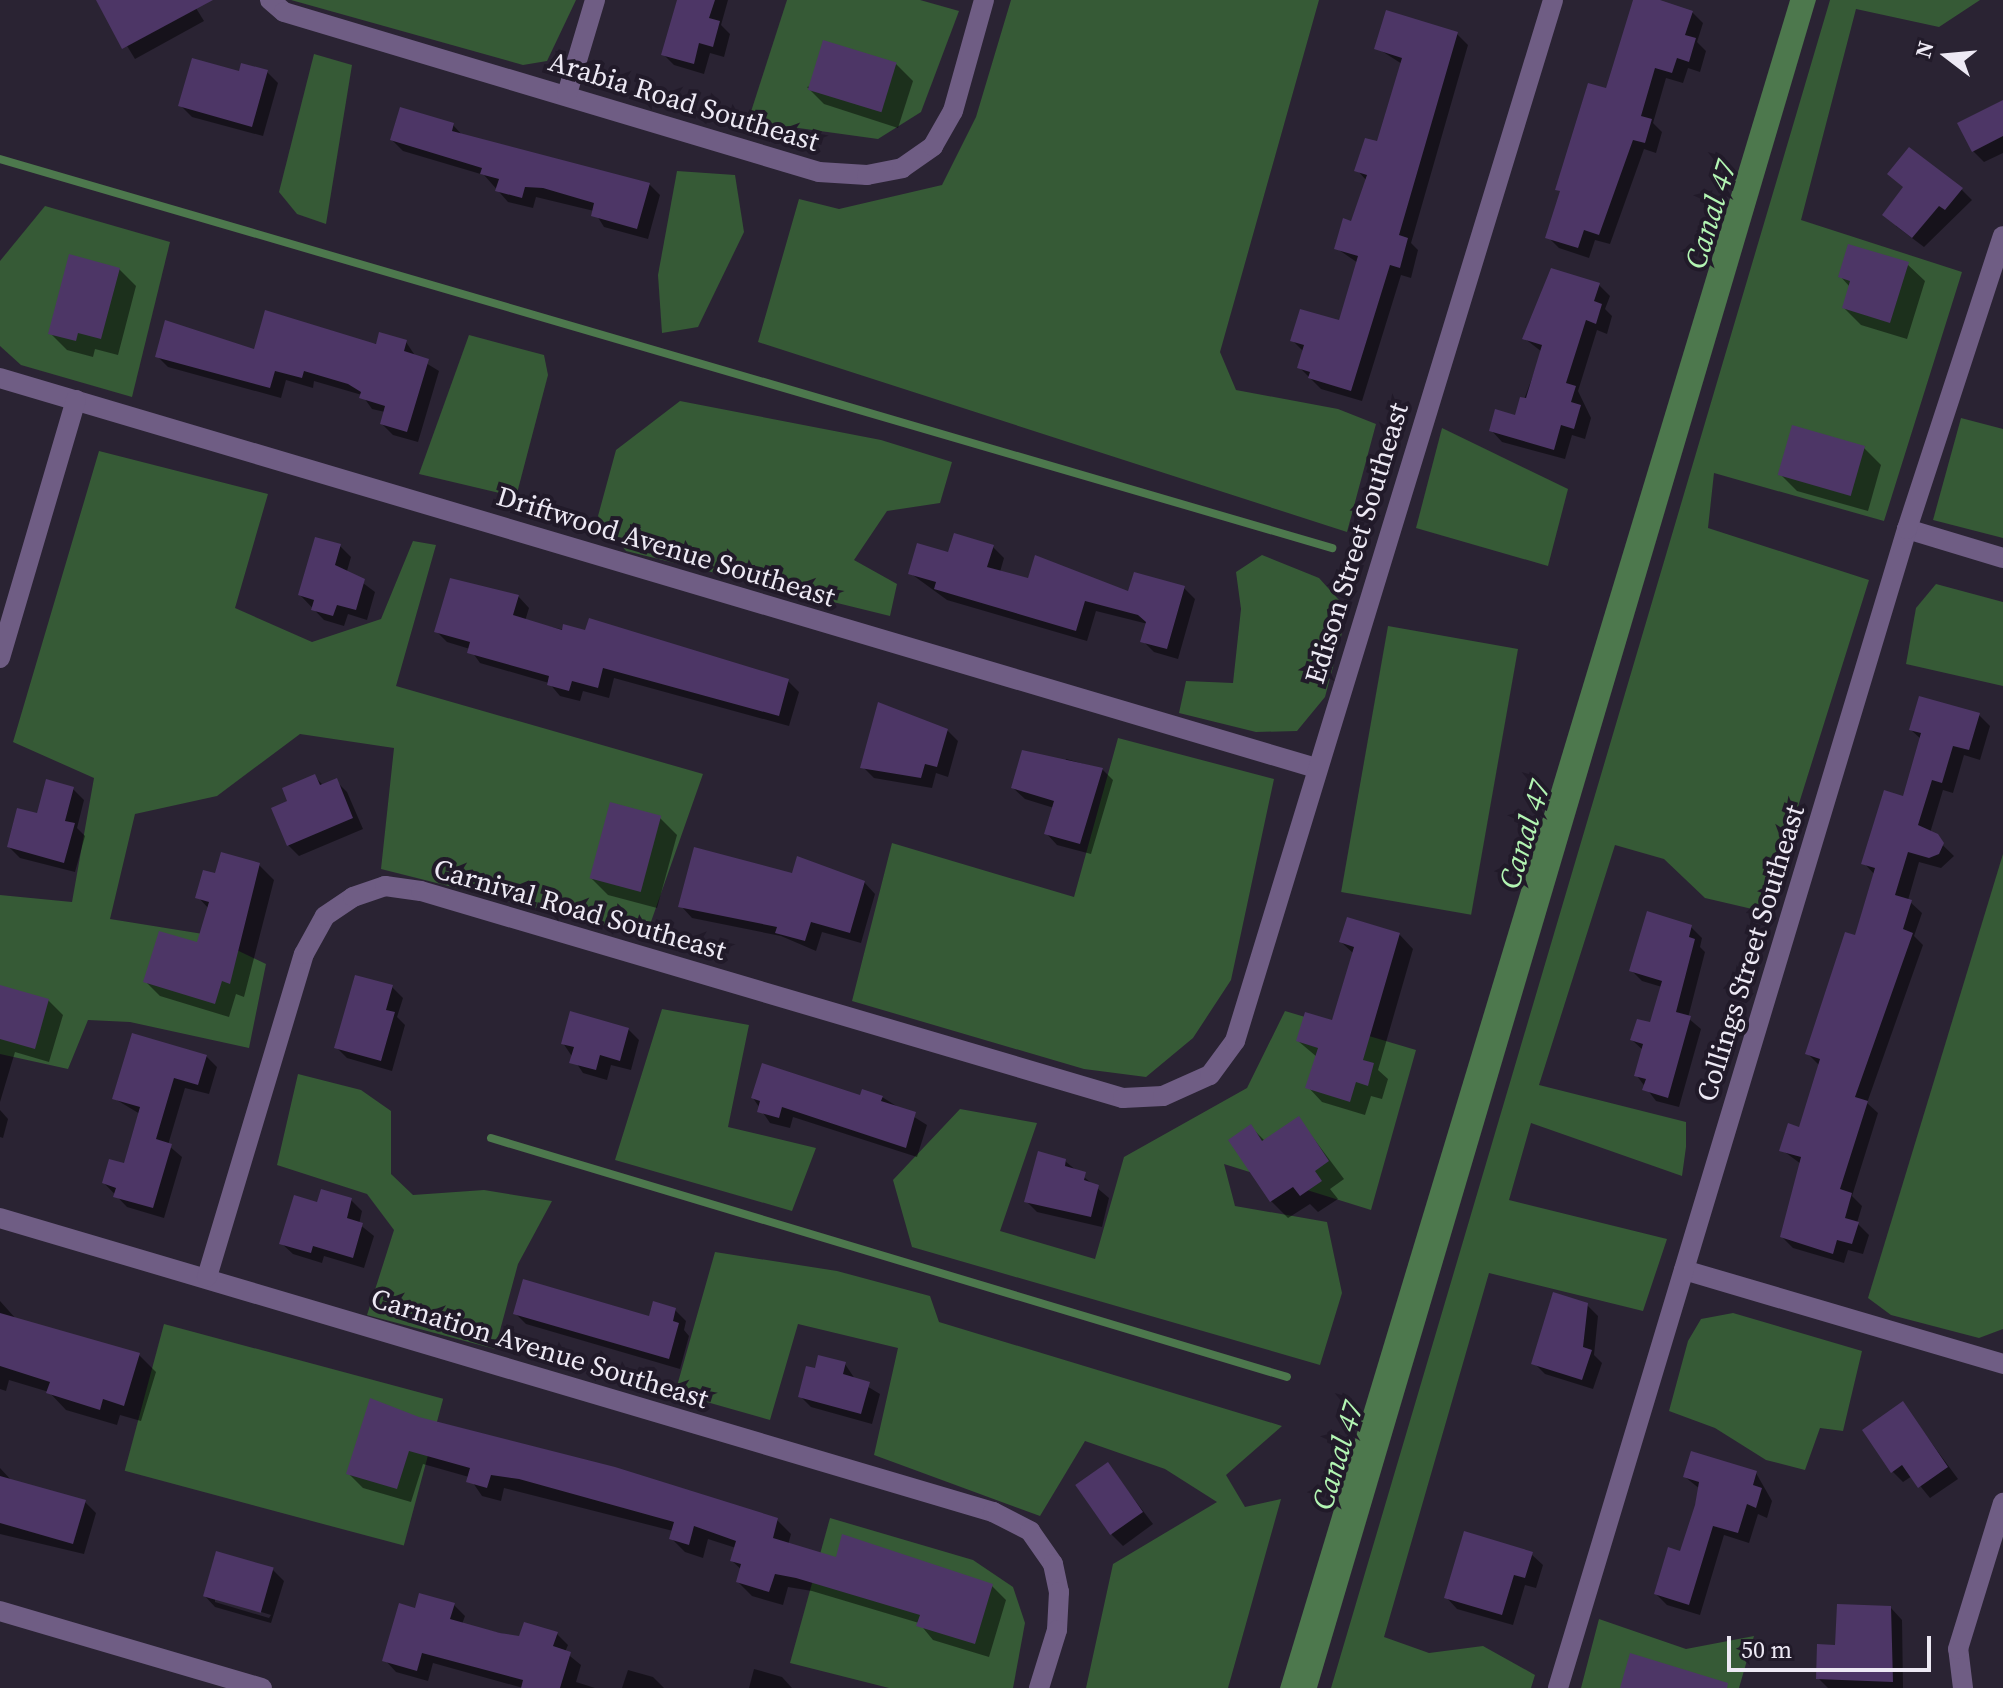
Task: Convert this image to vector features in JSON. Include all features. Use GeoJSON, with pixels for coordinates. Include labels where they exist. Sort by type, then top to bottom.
{"type":"FeatureCollection","features":[{"type":"Feature","properties":{"kind":"street","name":"Arabia Road Southeast"},"geometry":{"type":"LineString","coordinates":[[270,0],[284,12],[567,94],[819,172],[867,175],[902,168],[933,146],[953,111],[984,0]]}},
{"type":"Feature","properties":{"kind":"street"},"geometry":{"type":"LineString","coordinates":[[567,94],[595,0]]}},
{"type":"Feature","properties":{"kind":"street","name":"Edison Street Southeast"},"geometry":{"type":"LineString","coordinates":[[1190,1085],[1210,1075],[1235,1041],[1553,0]]}},
{"type":"Feature","properties":{"kind":"street","name":"Collings Street Southeast"},"geometry":{"type":"LineString","coordinates":[[1558,1688],[1907,529],[2003,236]]}},
{"type":"Feature","properties":{"kind":"street","name":"Driftwood Avenue Southeast"},"geometry":{"type":"LineString","coordinates":[[0,378],[1316,768]]}},
{"type":"Feature","properties":{"kind":"street"},"geometry":{"type":"LineString","coordinates":[[0,658],[76,400]]}},
{"type":"Feature","properties":{"kind":"street"},"geometry":{"type":"LineString","coordinates":[[1907,529],[2003,558]]}},
{"type":"Feature","properties":{"kind":"street","name":"Carnival Road Southeast"},"geometry":{"type":"LineString","coordinates":[[207,1277],[304,954],[325,916],[353,897],[385,886],[421,891],[1123,1098],[1163,1096],[1190,1085]]}},
{"type":"Feature","properties":{"kind":"street","name":"Carnation Avenue Southeast"},"geometry":{"type":"LineString","coordinates":[[0,1218],[993,1512],[1030,1531],[1050,1555],[1059,1592],[1057,1630],[1039,1688]]}},
{"type":"Feature","properties":{"kind":"street"},"geometry":{"type":"LineString","coordinates":[[1684,1270],[2003,1364]]}},
{"type":"Feature","properties":{"kind":"street"},"geometry":{"type":"LineString","coordinates":[[1963,1688],[1958,1649],[2003,1503]]}},
{"type":"Feature","properties":{"kind":"street"},"geometry":{"type":"LineString","coordinates":[[0,1611],[262,1688]]}},
{"type":"Feature","properties":{"kind":"shaded area"},"geometry":{"type":"Polygon","coordinates":[[[291,0],[576,0],[547,61],[523,65],[291,0]]]}},
{"type":"Feature","properties":{"kind":"shaded area"},"geometry":{"type":"Polygon","coordinates":[[[787,0],[920,0],[959,11],[921,112],[878,139],[748,121],[787,0]]]}},
{"type":"Feature","properties":{"kind":"shaded area"},"geometry":{"type":"Polygon","coordinates":[[[1011,0],[1319,0],[1220,352],[1236,390],[1338,409],[1376,424],[1347,532],[758,342],[799,199],[839,209],[942,185],[976,117],[1011,0]]]}},
{"type":"Feature","properties":{"kind":"shaded area"},"geometry":{"type":"Polygon","coordinates":[[[1790,0],[1816,0],[1317,1688],[1280,1688],[1790,0]]]}},
{"type":"Feature","properties":{"kind":"shaded area"},"geometry":{"type":"Polygon","coordinates":[[[1830,0],[1980,0],[1939,27],[1856,9],[1801,220],[1962,272],[1884,521],[1714,473],[1708,528],[1869,580],[1765,912],[1705,898],[1664,859],[1615,845],[1539,1085],[1686,1122],[1686,1147],[1682,1176],[1531,1123],[1509,1200],[1667,1239],[1643,1311],[1489,1273],[1384,1637],[1429,1653],[1483,1646],[1535,1675],[1531,1688],[1331,1688],[1830,0]]]}},
{"type":"Feature","properties":{"kind":"shaded area"},"geometry":{"type":"Polygon","coordinates":[[[314,54],[352,65],[326,224],[297,214],[279,192],[314,54]]]}},
{"type":"Feature","properties":{"kind":"shaded area"},"geometry":{"type":"Polygon","coordinates":[[[677,171],[735,175],[744,232],[698,327],[662,333],[658,275],[677,171]]]}},
{"type":"Feature","properties":{"kind":"shaded area"},"geometry":{"type":"Polygon","coordinates":[[[45,206],[170,242],[132,397],[21,365],[0,346],[0,261],[45,206]]]}},
{"type":"Feature","properties":{"kind":"shaded area"},"geometry":{"type":"Polygon","coordinates":[[[469,335],[544,355],[548,375],[516,497],[419,474],[469,335]]]}},
{"type":"Feature","properties":{"kind":"shaded area"},"geometry":{"type":"Polygon","coordinates":[[[680,401],[881,440],[952,462],[940,503],[887,511],[854,560],[897,584],[890,616],[626,551],[598,516],[616,450],[680,401]]]}},
{"type":"Feature","properties":{"kind":"shaded area"},"geometry":{"type":"Polygon","coordinates":[[[1961,418],[2003,429],[2003,538],[1933,520],[1961,418]]]}},
{"type":"Feature","properties":{"kind":"shaded area"},"geometry":{"type":"Polygon","coordinates":[[[1442,428],[1568,489],[1548,566],[1416,528],[1442,428]]]}},
{"type":"Feature","properties":{"kind":"shaded area"},"geometry":{"type":"Polygon","coordinates":[[[99,451],[268,494],[235,608],[312,642],[381,619],[413,541],[436,545],[396,686],[703,774],[646,936],[381,869],[394,748],[300,734],[217,796],[135,814],[110,919],[203,934],[266,964],[249,1048],[130,1022],[88,1020],[68,1069],[0,1054],[0,895],[72,902],[94,778],[13,742],[99,451]]]}},
{"type":"Feature","properties":{"kind":"shaded area"},"geometry":{"type":"Polygon","coordinates":[[[1262,555],[1319,578],[1348,610],[1325,697],[1297,731],[1256,732],[1179,713],[1186,681],[1233,683],[1241,609],[1236,572],[1262,555]]]}},
{"type":"Feature","properties":{"kind":"shaded area"},"geometry":{"type":"Polygon","coordinates":[[[1936,584],[2003,602],[2003,686],[1906,664],[1916,608],[1936,584]]]}},
{"type":"Feature","properties":{"kind":"shaded area"},"geometry":{"type":"Polygon","coordinates":[[[1388,626],[1518,649],[1471,915],[1341,892],[1388,626]]]}},
{"type":"Feature","properties":{"kind":"shaded area"},"geometry":{"type":"Polygon","coordinates":[[[1118,738],[1274,779],[1231,980],[1193,1038],[1146,1077],[1084,1069],[852,1001],[892,843],[1074,897],[1118,738]]]}},
{"type":"Feature","properties":{"kind":"shaded area"},"geometry":{"type":"Polygon","coordinates":[[[2003,854],[2003,1329],[1979,1338],[1891,1315],[1868,1298],[2003,854]]]}},
{"type":"Feature","properties":{"kind":"shaded area"},"geometry":{"type":"Polygon","coordinates":[[[662,1009],[749,1025],[728,1127],[816,1148],[792,1211],[615,1160],[662,1009]]]}},
{"type":"Feature","properties":{"kind":"shaded area"},"geometry":{"type":"Polygon","coordinates":[[[1285,1011],[1416,1050],[1371,1210],[1224,1164],[1235,1206],[1327,1222],[1342,1293],[1320,1365],[912,1247],[893,1180],[960,1109],[1037,1123],[1000,1231],[1095,1259],[1124,1157],[1247,1088],[1285,1011]]]}},
{"type":"Feature","properties":{"kind":"shaded area"},"geometry":{"type":"Polygon","coordinates":[[[298,1074],[361,1090],[391,1111],[391,1174],[413,1195],[484,1190],[552,1201],[518,1264],[495,1349],[367,1315],[394,1230],[367,1194],[277,1165],[298,1074]]]}},
{"type":"Feature","properties":{"kind":"shaded area"},"geometry":{"type":"Polygon","coordinates":[[[715,1252],[837,1271],[930,1296],[939,1322],[1282,1426],[1226,1475],[1245,1507],[1281,1499],[1228,1688],[1086,1688],[1113,1564],[1217,1502],[1165,1469],[1085,1441],[1040,1516],[874,1455],[898,1348],[798,1324],[770,1420],[675,1393],[715,1252]]]}},
{"type":"Feature","properties":{"kind":"shaded area"},"geometry":{"type":"Polygon","coordinates":[[[1733,1313],[1862,1351],[1843,1431],[1820,1428],[1805,1470],[1766,1460],[1715,1428],[1669,1411],[1688,1341],[1701,1319],[1733,1313]]]}},
{"type":"Feature","properties":{"kind":"shaded area"},"geometry":{"type":"Polygon","coordinates":[[[164,1324],[443,1399],[404,1546],[125,1471],[164,1324]]]}},
{"type":"Feature","properties":{"kind":"shaded area"},"geometry":{"type":"Polygon","coordinates":[[[830,1518],[973,1560],[1013,1587],[1025,1623],[1013,1688],[889,1688],[790,1663],[830,1518]]]}},
{"type":"Feature","properties":{"kind":"shaded area"},"geometry":{"type":"Polygon","coordinates":[[[1599,1619],[1686,1649],[1754,1636],[1739,1688],[1581,1688],[1599,1619]]]}},
{"type":"Feature","properties":{"kind":"building"},"geometry":{"type":"Polygon","coordinates":[[[96,0],[213,0],[122,49],[96,0]]]}},
{"type":"Feature","properties":{"kind":"building"},"geometry":{"type":"Polygon","coordinates":[[[677,0],[715,0],[709,18],[720,21],[713,47],[699,43],[694,64],[661,55],[677,0]]]}},
{"type":"Feature","properties":{"kind":"building"},"geometry":{"type":"Polygon","coordinates":[[[1633,0],[1660,0],[1693,11],[1685,35],[1696,38],[1689,62],[1677,58],[1672,73],[1655,68],[1641,116],[1652,119],[1645,143],[1633,140],[1599,235],[1584,230],[1578,248],[1545,238],[1560,191],[1555,190],[1588,83],[1606,88],[1633,0]]]}},
{"type":"Feature","properties":{"kind":"building"},"geometry":{"type":"Polygon","coordinates":[[[1386,10],[1458,32],[1399,235],[1408,238],[1400,268],[1390,265],[1351,391],[1308,378],[1310,372],[1297,368],[1304,345],[1290,341],[1300,309],[1339,320],[1358,256],[1334,249],[1343,218],[1351,221],[1367,175],[1354,171],[1365,138],[1377,141],[1402,58],[1374,49],[1386,10]]]}},
{"type":"Feature","properties":{"kind":"building"},"geometry":{"type":"Polygon","coordinates":[[[823,40],[897,63],[881,112],[808,90],[823,40]]]}},
{"type":"Feature","properties":{"kind":"building"},"geometry":{"type":"Polygon","coordinates":[[[192,58],[239,71],[241,63],[268,70],[252,127],[178,106],[192,58]]]}},
{"type":"Feature","properties":{"kind":"building"},"geometry":{"type":"Polygon","coordinates":[[[2003,100],[2003,136],[1972,152],[1957,123],[2003,100]]]}},
{"type":"Feature","properties":{"kind":"building"},"geometry":{"type":"Polygon","coordinates":[[[400,107],[454,123],[452,131],[650,183],[637,229],[591,216],[594,203],[543,188],[525,187],[522,198],[495,191],[499,179],[480,174],[482,168],[390,140],[400,107]]]}},
{"type":"Feature","properties":{"kind":"building"},"geometry":{"type":"Polygon","coordinates":[[[1909,147],[1963,188],[1945,210],[1939,206],[1912,238],[1882,215],[1903,187],[1887,174],[1909,147]]]}},
{"type":"Feature","properties":{"kind":"building"},"geometry":{"type":"Polygon","coordinates":[[[1848,244],[1909,262],[1890,323],[1842,308],[1850,281],[1838,277],[1848,244]]]}},
{"type":"Feature","properties":{"kind":"building"},"geometry":{"type":"Polygon","coordinates":[[[69,254],[120,268],[101,339],[78,333],[76,341],[48,334],[69,254]]]}},
{"type":"Feature","properties":{"kind":"building"},"geometry":{"type":"Polygon","coordinates":[[[1551,268],[1600,283],[1594,301],[1602,304],[1596,324],[1586,320],[1566,383],[1576,386],[1571,402],[1581,405],[1574,429],[1561,425],[1554,450],[1489,431],[1495,409],[1515,415],[1520,397],[1526,398],[1542,345],[1522,339],[1551,268]]]}},
{"type":"Feature","properties":{"kind":"building"},"geometry":{"type":"Polygon","coordinates":[[[265,310],[376,344],[379,332],[407,340],[404,351],[429,359],[407,432],[380,424],[385,406],[359,398],[361,392],[348,384],[304,371],[302,378],[275,371],[270,388],[155,357],[165,320],[254,349],[265,310]]]}},
{"type":"Feature","properties":{"kind":"building"},"geometry":{"type":"Polygon","coordinates":[[[1792,425],[1865,446],[1851,496],[1778,475],[1792,425]]]}},
{"type":"Feature","properties":{"kind":"building"},"geometry":{"type":"Polygon","coordinates":[[[954,533],[994,545],[987,567],[1028,578],[1035,555],[1128,591],[1134,572],[1185,586],[1167,649],[1140,642],[1146,622],[1138,615],[1085,601],[1076,631],[934,589],[936,582],[908,574],[917,543],[948,552],[954,533]]]}},
{"type":"Feature","properties":{"kind":"building"},"geometry":{"type":"Polygon","coordinates":[[[315,537],[341,544],[335,565],[365,579],[356,610],[337,605],[333,616],[311,610],[314,600],[298,595],[315,537]]]}},
{"type":"Feature","properties":{"kind":"building"},"geometry":{"type":"Polygon","coordinates":[[[450,578],[519,595],[513,615],[562,630],[563,624],[585,630],[589,618],[789,679],[779,716],[603,668],[598,688],[572,681],[569,691],[547,685],[549,676],[467,653],[470,642],[434,632],[450,578]]]}},
{"type":"Feature","properties":{"kind":"building"},"geometry":{"type":"Polygon","coordinates":[[[1919,696],[1980,713],[1969,750],[1953,746],[1942,783],[1932,780],[1918,825],[1938,834],[1944,843],[1939,854],[1929,858],[1908,852],[1895,895],[1912,900],[1903,929],[1913,933],[1855,1097],[1868,1101],[1840,1189],[1852,1193],[1845,1218],[1859,1222],[1852,1244],[1837,1240],[1833,1254],[1780,1237],[1801,1157],[1779,1151],[1788,1123],[1799,1127],[1820,1059],[1805,1054],[1845,932],[1855,935],[1875,868],[1861,864],[1884,790],[1903,796],[1921,733],[1909,730],[1919,696]]]}},
{"type":"Feature","properties":{"kind":"building"},"geometry":{"type":"Polygon","coordinates":[[[878,702],[948,729],[937,767],[925,764],[921,778],[860,768],[878,702]]]}},
{"type":"Feature","properties":{"kind":"building"},"geometry":{"type":"Polygon","coordinates":[[[1022,750],[1103,768],[1080,844],[1044,834],[1054,801],[1011,788],[1022,750]]]}},
{"type":"Feature","properties":{"kind":"building"},"geometry":{"type":"Polygon","coordinates":[[[315,774],[320,785],[337,778],[353,818],[287,846],[271,808],[287,801],[282,788],[315,774]]]}},
{"type":"Feature","properties":{"kind":"building"},"geometry":{"type":"Polygon","coordinates":[[[46,779],[74,787],[65,821],[75,823],[64,863],[7,847],[17,808],[37,813],[46,779]]]}},
{"type":"Feature","properties":{"kind":"building"},"geometry":{"type":"Polygon","coordinates":[[[610,802],[661,816],[641,892],[590,878],[610,802]]]}},
{"type":"Feature","properties":{"kind":"building"},"geometry":{"type":"Polygon","coordinates":[[[694,847],[792,873],[797,856],[865,881],[850,933],[811,922],[805,941],[775,933],[777,927],[678,907],[694,847]]]}},
{"type":"Feature","properties":{"kind":"building"},"geometry":{"type":"Polygon","coordinates":[[[221,852],[260,863],[230,984],[222,981],[215,1004],[143,982],[159,931],[197,942],[209,902],[195,898],[203,870],[215,873],[221,852]]]}},
{"type":"Feature","properties":{"kind":"building"},"geometry":{"type":"Polygon","coordinates":[[[1647,911],[1692,925],[1689,937],[1695,939],[1676,1012],[1691,1016],[1668,1098],[1642,1090],[1646,1079],[1634,1076],[1643,1044],[1630,1040],[1637,1019],[1650,1022],[1662,981],[1629,971],[1647,911]]]}},
{"type":"Feature","properties":{"kind":"building"},"geometry":{"type":"Polygon","coordinates":[[[1347,917],[1400,933],[1363,1060],[1374,1063],[1368,1086],[1356,1082],[1350,1102],[1305,1088],[1318,1048],[1296,1041],[1305,1012],[1332,1020],[1354,947],[1339,942],[1347,917]]]}},
{"type":"Feature","properties":{"kind":"building"},"geometry":{"type":"Polygon","coordinates":[[[355,975],[393,985],[386,1010],[395,1012],[381,1061],[334,1048],[355,975]]]}},
{"type":"Feature","properties":{"kind":"building"},"geometry":{"type":"Polygon","coordinates":[[[0,985],[49,999],[35,1049],[0,1039],[0,985]]]}},
{"type":"Feature","properties":{"kind":"building"},"geometry":{"type":"Polygon","coordinates":[[[570,1011],[629,1028],[620,1061],[600,1055],[596,1070],[569,1063],[574,1047],[561,1044],[570,1011]]]}},
{"type":"Feature","properties":{"kind":"building"},"geometry":{"type":"Polygon","coordinates":[[[132,1033],[207,1055],[198,1085],[174,1078],[156,1139],[172,1144],[153,1208],[113,1197],[116,1188],[102,1183],[109,1159],[124,1163],[140,1107],[112,1099],[132,1033]]]}},
{"type":"Feature","properties":{"kind":"building"},"geometry":{"type":"Polygon","coordinates":[[[762,1063],[860,1095],[862,1089],[883,1096],[881,1101],[916,1112],[906,1148],[782,1107],[779,1118],[757,1112],[760,1101],[751,1098],[762,1063]]]}},
{"type":"Feature","properties":{"kind":"building"},"geometry":{"type":"Polygon","coordinates":[[[1299,1116],[1329,1161],[1315,1171],[1322,1181],[1300,1196],[1293,1187],[1270,1202],[1228,1140],[1251,1124],[1262,1141],[1299,1116]]]}},
{"type":"Feature","properties":{"kind":"building"},"geometry":{"type":"Polygon","coordinates":[[[1038,1151],[1066,1159],[1065,1166],[1086,1172],[1084,1180],[1099,1185],[1091,1217],[1024,1202],[1038,1151]]]}},
{"type":"Feature","properties":{"kind":"building"},"geometry":{"type":"Polygon","coordinates":[[[321,1189],[352,1198],[347,1218],[363,1223],[353,1258],[313,1246],[311,1253],[279,1244],[294,1195],[317,1202],[321,1189]]]}},
{"type":"Feature","properties":{"kind":"building"},"geometry":{"type":"Polygon","coordinates":[[[523,1279],[649,1316],[653,1301],[676,1308],[673,1321],[679,1323],[669,1359],[513,1314],[523,1279]]]}},
{"type":"Feature","properties":{"kind":"building"},"geometry":{"type":"Polygon","coordinates":[[[1553,1292],[1588,1303],[1583,1347],[1592,1350],[1582,1380],[1531,1364],[1553,1292]]]}},
{"type":"Feature","properties":{"kind":"building"},"geometry":{"type":"Polygon","coordinates":[[[0,1313],[140,1353],[124,1406],[103,1399],[100,1410],[46,1393],[50,1382],[0,1366],[0,1313]]]}},
{"type":"Feature","properties":{"kind":"building"},"geometry":{"type":"Polygon","coordinates":[[[818,1355],[846,1362],[843,1374],[870,1382],[861,1414],[798,1397],[806,1366],[815,1368],[818,1355]]]}},
{"type":"Feature","properties":{"kind":"building"},"geometry":{"type":"Polygon","coordinates":[[[370,1398],[419,1417],[615,1467],[778,1518],[773,1538],[836,1557],[842,1534],[993,1584],[975,1644],[916,1626],[920,1615],[796,1578],[775,1574],[769,1592],[736,1582],[741,1564],[730,1561],[736,1541],[694,1526],[689,1545],[669,1539],[674,1522],[519,1479],[491,1475],[487,1488],[466,1482],[470,1468],[409,1451],[397,1489],[346,1474],[370,1398]]]}},
{"type":"Feature","properties":{"kind":"building"},"geometry":{"type":"Polygon","coordinates":[[[1903,1401],[1948,1467],[1918,1488],[1902,1465],[1891,1473],[1862,1430],[1903,1401]]]}},
{"type":"Feature","properties":{"kind":"building"},"geometry":{"type":"Polygon","coordinates":[[[1691,1451],[1757,1471],[1753,1485],[1762,1488],[1756,1508],[1747,1504],[1738,1533],[1713,1526],[1689,1605],[1654,1594],[1668,1547],[1680,1551],[1695,1505],[1699,1482],[1683,1477],[1691,1451]]]}},
{"type":"Feature","properties":{"kind":"building"},"geometry":{"type":"Polygon","coordinates":[[[1108,1462],[1143,1512],[1110,1535],[1075,1485],[1108,1462]]]}},
{"type":"Feature","properties":{"kind":"building"},"geometry":{"type":"Polygon","coordinates":[[[0,1476],[86,1500],[73,1544],[0,1523],[0,1476]]]}},
{"type":"Feature","properties":{"kind":"building"},"geometry":{"type":"Polygon","coordinates":[[[1464,1531],[1533,1552],[1525,1578],[1514,1575],[1502,1615],[1444,1598],[1464,1531]]]}},
{"type":"Feature","properties":{"kind":"building"},"geometry":{"type":"Polygon","coordinates":[[[216,1551],[274,1568],[261,1613],[203,1596],[216,1551]]]}},
{"type":"Feature","properties":{"kind":"building"},"geometry":{"type":"Polygon","coordinates":[[[419,1593],[455,1603],[450,1619],[519,1636],[524,1622],[558,1632],[553,1646],[571,1652],[560,1688],[521,1688],[523,1680],[422,1653],[417,1671],[382,1661],[399,1603],[415,1608],[419,1593]]]}},
{"type":"Feature","properties":{"kind":"building"},"geometry":{"type":"Polygon","coordinates":[[[1837,1604],[1891,1606],[1893,1682],[1816,1679],[1817,1644],[1835,1645],[1837,1604]]]}},
{"type":"Feature","properties":{"kind":"building"},"geometry":{"type":"Polygon","coordinates":[[[1630,1653],[1728,1683],[1727,1688],[1620,1688],[1630,1653]]]}},
{"type":"Feature","properties":{"kind":"waterway"},"geometry":{"type":"LineString","coordinates":[[0,159],[1332,548]]}},
{"type":"Feature","properties":{"kind":"waterway"},"geometry":{"type":"LineString","coordinates":[[491,1138],[1287,1377]]}},
{"type":"Feature","properties":{"kind":"water label","name":"Canal 47"},"geometry":{"type":"Point","coordinates":[1711,214]}},
{"type":"Feature","properties":{"kind":"water label","name":"Canal 47"},"geometry":{"type":"Point","coordinates":[1525,834]}},
{"type":"Feature","properties":{"kind":"water label","name":"Canal 47"},"geometry":{"type":"Point","coordinates":[1338,1455]}}]}
